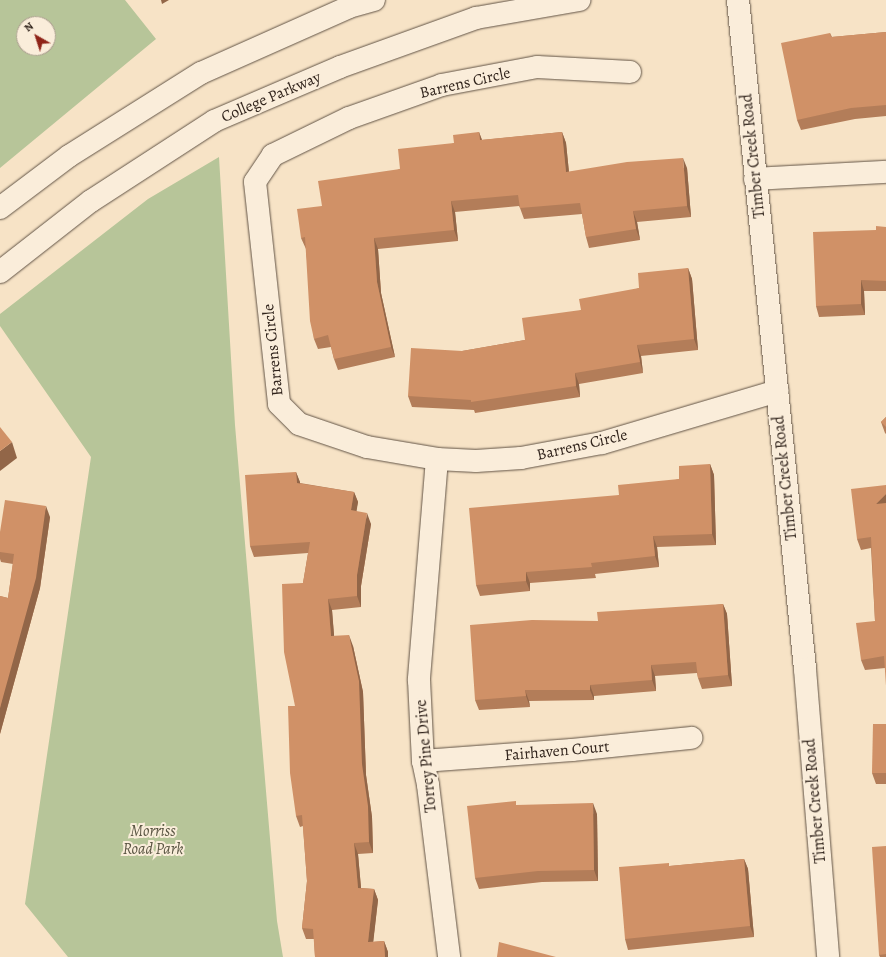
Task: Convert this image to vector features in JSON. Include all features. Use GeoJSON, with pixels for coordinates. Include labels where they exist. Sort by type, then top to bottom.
{"type":"FeatureCollection","features":[{"type":"Feature","properties":{"kind":"street"},"geometry":{"type":"LineString","coordinates":[[0,208],[69,156],[201,73],[349,7],[374,0]]}},
{"type":"Feature","properties":{"kind":"street","name":"College Parkway"},"geometry":{"type":"LineString","coordinates":[[0,272],[91,202],[214,121],[340,67],[476,18],[579,0]]}},
{"type":"Feature","properties":{"kind":"street","name":"Timber Creek Road"},"geometry":{"type":"LineString","coordinates":[[738,0],[805,669],[828,957]]}},
{"type":"Feature","properties":{"kind":"street","name":"Barrens Circle"},"geometry":{"type":"LineString","coordinates":[[630,72],[537,67],[442,85],[349,118],[273,155],[255,182],[279,404],[299,424],[367,446],[437,459],[476,461],[521,458],[602,443],[777,391]]}},
{"type":"Feature","properties":{"kind":"street"},"geometry":{"type":"LineString","coordinates":[[755,179],[886,172]]}},
{"type":"Feature","properties":{"kind":"street","name":"Torrey Pine Drive"},"geometry":{"type":"LineString","coordinates":[[437,459],[419,680],[423,760],[428,785],[442,918],[449,957]]}},
{"type":"Feature","properties":{"kind":"street","name":"Fairhaven Court"},"geometry":{"type":"LineString","coordinates":[[423,760],[572,750],[691,738]]}},
{"type":"Feature","properties":{"kind":"green space"},"geometry":{"type":"Polygon","coordinates":[[[0,0],[125,0],[156,39],[0,168],[0,0]]]}},
{"type":"Feature","properties":{"kind":"green space","name":"Morriss Road Park"},"geometry":{"type":"Polygon","coordinates":[[[219,157],[235,425],[277,921],[283,957],[68,957],[25,904],[91,457],[0,326],[0,314],[148,199],[219,157]]]}},
{"type":"Feature","properties":{"kind":"building"},"geometry":{"type":"Polygon","coordinates":[[[886,32],[886,105],[851,108],[797,120],[781,43],[830,33],[831,37],[886,32]]]}},
{"type":"Feature","properties":{"kind":"building"},"geometry":{"type":"Polygon","coordinates":[[[479,132],[480,140],[562,132],[566,172],[627,162],[683,158],[687,206],[633,211],[636,229],[586,237],[580,203],[520,208],[518,195],[451,201],[454,230],[374,238],[377,282],[391,347],[334,359],[328,335],[314,339],[310,321],[305,237],[301,238],[297,209],[322,206],[318,181],[400,169],[398,149],[454,143],[453,135],[479,132]]]}},
{"type":"Feature","properties":{"kind":"building"},"geometry":{"type":"Polygon","coordinates":[[[876,226],[886,227],[886,281],[861,280],[861,304],[816,306],[813,232],[876,230],[876,226]]]}},
{"type":"Feature","properties":{"kind":"building"},"geometry":{"type":"Polygon","coordinates":[[[688,268],[694,339],[637,345],[640,362],[575,373],[576,386],[471,402],[471,400],[408,396],[411,348],[462,351],[525,340],[522,318],[581,310],[579,299],[639,288],[638,273],[688,268]]]}},
{"type":"Feature","properties":{"kind":"building"},"geometry":{"type":"Polygon","coordinates":[[[886,417],[886,427],[881,422],[886,417]]]}},
{"type":"Feature","properties":{"kind":"building"},"geometry":{"type":"Polygon","coordinates":[[[0,427],[12,442],[0,451],[0,427]]]}},
{"type":"Feature","properties":{"kind":"building"},"geometry":{"type":"Polygon","coordinates":[[[710,464],[712,534],[653,536],[655,556],[591,563],[592,567],[526,572],[526,581],[476,585],[469,508],[619,495],[618,485],[679,479],[679,466],[710,464]]]}},
{"type":"Feature","properties":{"kind":"building"},"geometry":{"type":"Polygon","coordinates":[[[296,472],[297,483],[354,492],[351,510],[367,513],[357,575],[357,596],[328,599],[331,636],[349,635],[359,681],[362,764],[368,806],[369,842],[354,843],[358,888],[374,889],[368,942],[384,941],[385,957],[315,957],[313,929],[302,928],[307,881],[302,815],[296,816],[290,773],[288,706],[295,706],[284,652],[282,584],[303,583],[310,542],[250,546],[245,475],[296,472]]]}},
{"type":"Feature","properties":{"kind":"building"},"geometry":{"type":"Polygon","coordinates":[[[886,485],[886,494],[876,504],[886,503],[886,686],[884,656],[861,660],[856,623],[875,621],[871,537],[857,539],[851,489],[886,485]]]}},
{"type":"Feature","properties":{"kind":"building"},"geometry":{"type":"Polygon","coordinates":[[[5,500],[46,506],[36,578],[0,708],[0,596],[8,598],[14,554],[0,552],[0,532],[5,500]]]}},
{"type":"Feature","properties":{"kind":"building"},"geometry":{"type":"Polygon","coordinates":[[[723,604],[728,675],[698,678],[696,662],[651,665],[652,680],[590,685],[590,690],[525,690],[526,696],[475,700],[470,625],[532,620],[598,621],[597,612],[723,604]]]}},
{"type":"Feature","properties":{"kind":"building"},"geometry":{"type":"Polygon","coordinates":[[[873,724],[886,724],[886,773],[872,773],[873,724]]]}},
{"type":"Feature","properties":{"kind":"building"},"geometry":{"type":"Polygon","coordinates":[[[516,801],[516,805],[593,803],[594,870],[538,871],[475,878],[467,806],[516,801]]]}},
{"type":"Feature","properties":{"kind":"building"},"geometry":{"type":"Polygon","coordinates":[[[886,846],[886,954],[879,955],[872,847],[886,846]]]}},
{"type":"Feature","properties":{"kind":"building"},"geometry":{"type":"Polygon","coordinates":[[[744,859],[750,926],[625,939],[619,867],[669,863],[669,866],[744,859]]]}},
{"type":"Feature","properties":{"kind":"building"},"geometry":{"type":"Polygon","coordinates":[[[499,942],[556,957],[497,957],[499,942]]]}}]}
